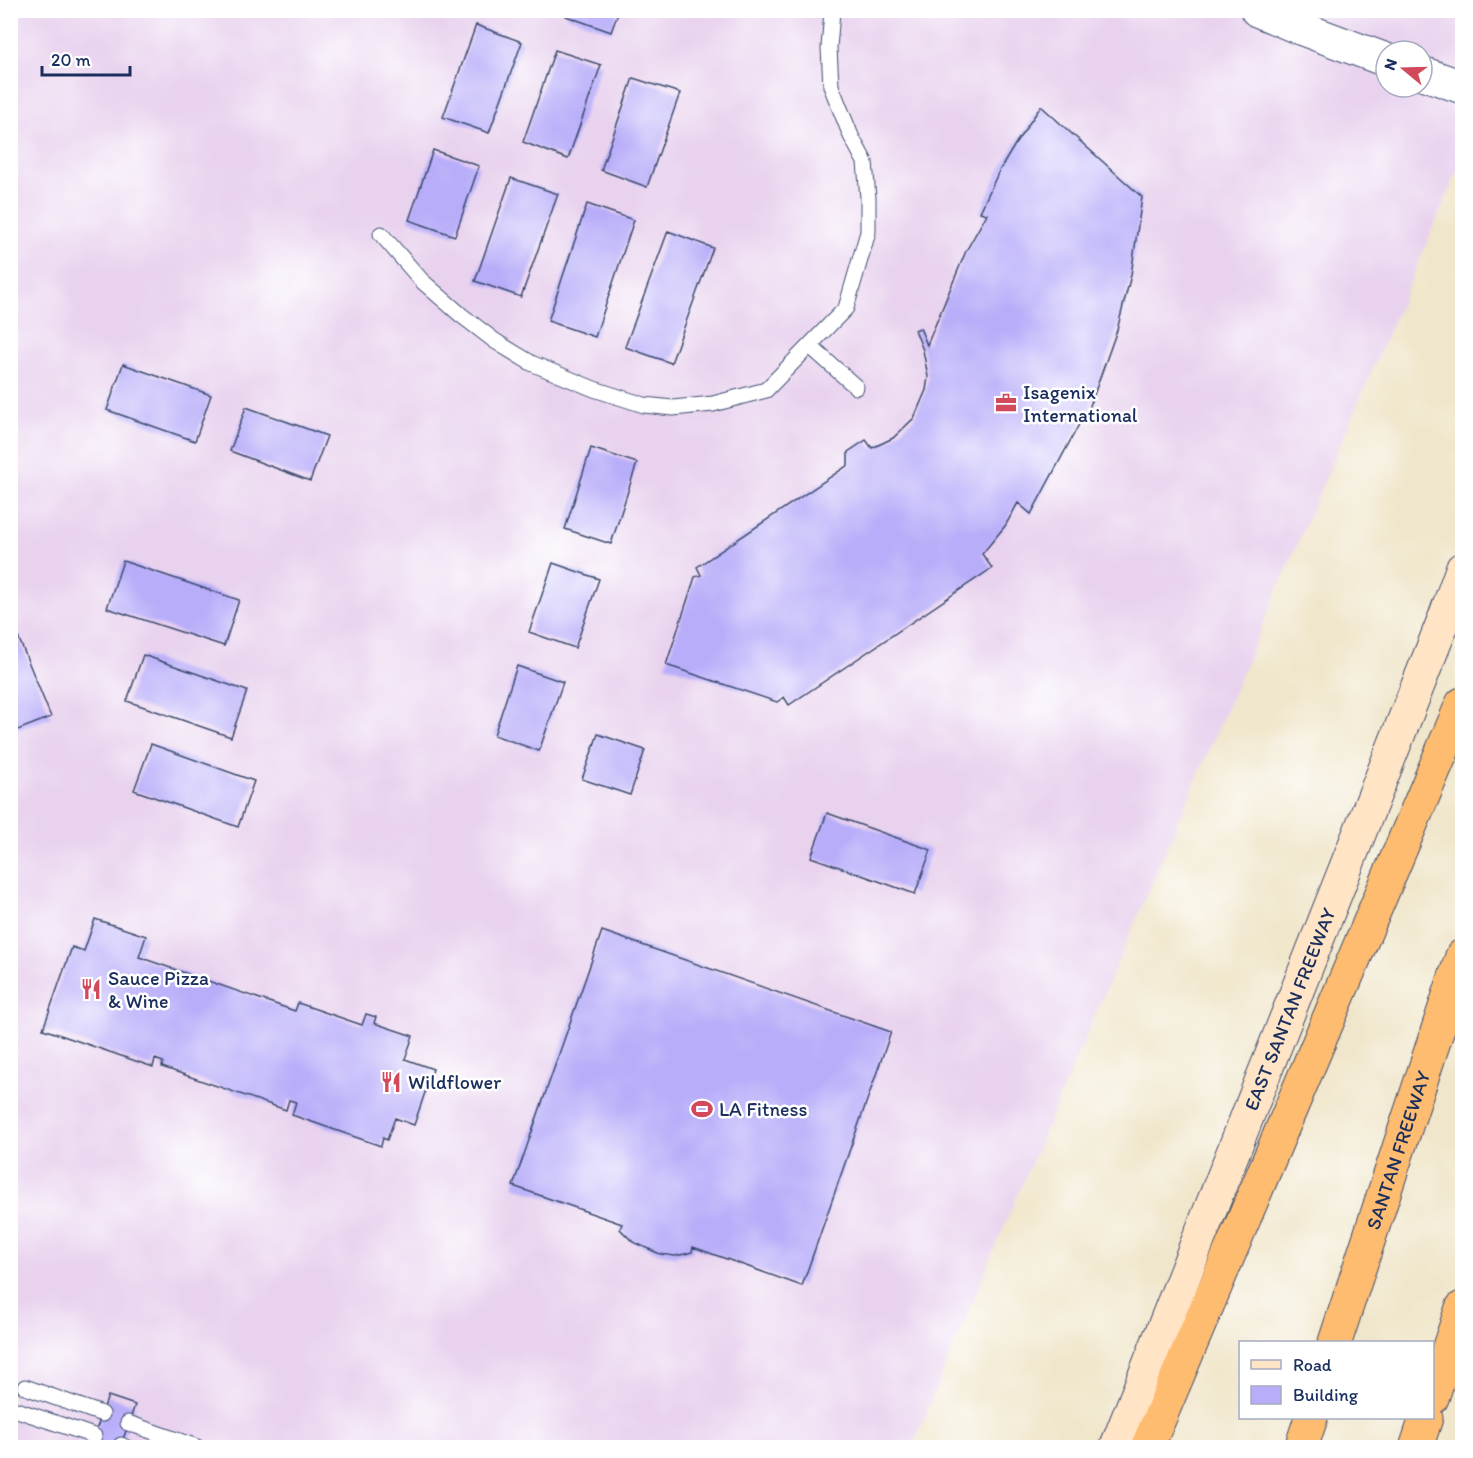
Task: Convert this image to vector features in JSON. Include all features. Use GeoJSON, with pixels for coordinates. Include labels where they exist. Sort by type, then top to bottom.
{"type":"FeatureCollection","features":[{"type":"Feature","properties":{"kind":"highway"},"geometry":{"type":"LineString","coordinates":[[1147,1448],[1462,704]]}},
{"type":"Feature","properties":{"kind":"highway","name":"SANTAN FREEWAY"},"geometry":{"type":"LineString","coordinates":[[1335,1341],[1462,956]]}},
{"type":"Feature","properties":{"kind":"highway"},"geometry":{"type":"LineString","coordinates":[[1434,1392],[1462,1308]]}},
{"type":"Feature","properties":{"kind":"highway"},"geometry":{"type":"LineString","coordinates":[[1301,1448],[1311,1419]]}},
{"type":"Feature","properties":{"kind":"highway"},"geometry":{"type":"LineString","coordinates":[[1416,1448],[1426,1419]]}},
{"type":"Feature","properties":{"kind":"main road","name":"EAST SANTAN FREEWAY"},"geometry":{"type":"LineString","coordinates":[[1116,1448],[1462,569]]}},
{"type":"Feature","properties":{"kind":"street"},"geometry":{"type":"LineString","coordinates":[[1257,10],[1374,56]]}},
{"type":"Feature","properties":{"kind":"street"},"geometry":{"type":"LineString","coordinates":[[1434,77],[1462,87]]}},
{"type":"Feature","properties":{"kind":"lane"},"geometry":{"type":"LineString","coordinates":[[381,234],[422,281],[495,341],[531,363],[594,389],[644,405],[673,408],[713,404],[766,390],[846,308],[868,232],[865,162],[831,86],[829,48],[832,12]]}},
{"type":"Feature","properties":{"kind":"lane"},"geometry":{"type":"LineString","coordinates":[[810,345],[856,387]]}},
{"type":"Feature","properties":{"kind":"lane"},"geometry":{"type":"LineString","coordinates":[[25,1387],[102,1414]]}},
{"type":"Feature","properties":{"kind":"lane"},"geometry":{"type":"LineString","coordinates":[[17,1410],[93,1436]]}},
{"type":"Feature","properties":{"kind":"lane"},"geometry":{"type":"LineString","coordinates":[[128,1423],[197,1447]]}},
{"type":"Feature","properties":{"kind":"shaded area"},"geometry":{"type":"Polygon","coordinates":[[[10,11],[1462,11],[1462,161],[993,1252],[912,1447],[11,1447],[10,11]]]}},
{"type":"Feature","properties":{"kind":"building"},"geometry":{"type":"Polygon","coordinates":[[[568,10],[619,10],[611,32],[566,16],[568,10]]]}},
{"type":"Feature","properties":{"kind":"building"},"geometry":{"type":"Polygon","coordinates":[[[476,25],[522,42],[489,133],[443,117],[476,25]]]}},
{"type":"Feature","properties":{"kind":"building"},"geometry":{"type":"Polygon","coordinates":[[[555,50],[601,65],[568,159],[523,142],[555,50]]]}},
{"type":"Feature","properties":{"kind":"building"},"geometry":{"type":"Polygon","coordinates":[[[633,78],[680,93],[647,187],[601,170],[633,78]]]}},
{"type":"Feature","properties":{"kind":"building","name":"Isagenix International"},"geometry":{"type":"Polygon","coordinates":[[[1041,106],[1142,197],[1131,275],[1117,330],[1086,417],[1083,417],[1031,514],[1018,503],[1005,526],[982,554],[992,568],[789,705],[784,697],[777,702],[666,665],[695,577],[701,575],[697,567],[848,465],[848,452],[866,440],[872,448],[893,438],[914,418],[926,390],[928,377],[923,350],[915,330],[920,328],[927,345],[966,251],[987,214],[980,212],[999,171],[1041,106]]]}},
{"type":"Feature","properties":{"kind":"building"},"geometry":{"type":"Polygon","coordinates":[[[433,150],[479,166],[455,236],[409,220],[433,150]]]}},
{"type":"Feature","properties":{"kind":"building"},"geometry":{"type":"Polygon","coordinates":[[[511,178],[558,194],[521,297],[475,281],[511,178]]]}},
{"type":"Feature","properties":{"kind":"building"},"geometry":{"type":"Polygon","coordinates":[[[587,204],[634,220],[595,337],[548,321],[587,204]]]}},
{"type":"Feature","properties":{"kind":"building"},"geometry":{"type":"Polygon","coordinates":[[[668,231],[713,248],[671,363],[625,347],[668,231]]]}},
{"type":"Feature","properties":{"kind":"building"},"geometry":{"type":"Polygon","coordinates":[[[123,364],[211,395],[195,441],[107,410],[123,364]]]}},
{"type":"Feature","properties":{"kind":"building"},"geometry":{"type":"Polygon","coordinates":[[[246,407],[327,436],[310,481],[230,451],[246,407]]]}},
{"type":"Feature","properties":{"kind":"building"},"geometry":{"type":"Polygon","coordinates":[[[591,448],[637,463],[611,544],[565,529],[591,448]]]}},
{"type":"Feature","properties":{"kind":"building"},"geometry":{"type":"Polygon","coordinates":[[[123,561],[239,600],[224,646],[107,608],[123,561]]]}},
{"type":"Feature","properties":{"kind":"building"},"geometry":{"type":"Polygon","coordinates":[[[553,563],[599,579],[575,648],[529,632],[553,563]]]}},
{"type":"Feature","properties":{"kind":"building"},"geometry":{"type":"Polygon","coordinates":[[[10,617],[51,717],[10,733],[10,617]]]}},
{"type":"Feature","properties":{"kind":"building"},"geometry":{"type":"Polygon","coordinates":[[[143,655],[247,691],[231,737],[127,701],[143,655]]]}},
{"type":"Feature","properties":{"kind":"building"},"geometry":{"type":"Polygon","coordinates":[[[517,666],[563,682],[539,751],[494,735],[517,666]]]}},
{"type":"Feature","properties":{"kind":"building"},"geometry":{"type":"Polygon","coordinates":[[[598,734],[645,750],[630,795],[582,779],[598,734]]]}},
{"type":"Feature","properties":{"kind":"building"},"geometry":{"type":"Polygon","coordinates":[[[151,744],[254,781],[238,827],[134,790],[151,744]]]}},
{"type":"Feature","properties":{"kind":"building"},"geometry":{"type":"Polygon","coordinates":[[[827,813],[931,850],[915,894],[811,857],[827,813]]]}},
{"type":"Feature","properties":{"kind":"building"},"geometry":{"type":"Polygon","coordinates":[[[95,919],[146,936],[139,957],[295,1011],[298,1003],[362,1025],[366,1014],[376,1017],[374,1023],[413,1036],[405,1059],[433,1069],[414,1125],[395,1118],[387,1140],[383,1138],[381,1146],[292,1115],[296,1102],[289,1100],[286,1110],[162,1067],[163,1062],[155,1059],[153,1067],[43,1029],[72,947],[84,951],[95,919]]]}},
{"type":"Feature","properties":{"kind":"building","name":"LA Fitness"},"geometry":{"type":"Polygon","coordinates":[[[602,931],[891,1032],[802,1286],[693,1247],[692,1252],[685,1254],[675,1256],[660,1254],[633,1242],[620,1229],[622,1224],[513,1186],[602,931]]]}},
{"type":"Feature","properties":{"kind":"building"},"geometry":{"type":"Polygon","coordinates":[[[108,1396],[135,1405],[120,1448],[90,1448],[108,1396]]]}},
{"type":"Feature","properties":{"kind":"place","name":"Isagenix International"},"geometry":{"type":"Point","coordinates":[1006,403]}},
{"type":"Feature","properties":{"kind":"place","name":"Sauce Pizza & Wine"},"geometry":{"type":"Point","coordinates":[91,989]}},
{"type":"Feature","properties":{"kind":"place","name":"Wildflower"},"geometry":{"type":"Point","coordinates":[391,1082]}},
{"type":"Feature","properties":{"kind":"place","name":"LA Fitness"},"geometry":{"type":"Point","coordinates":[702,1109]}}]}
